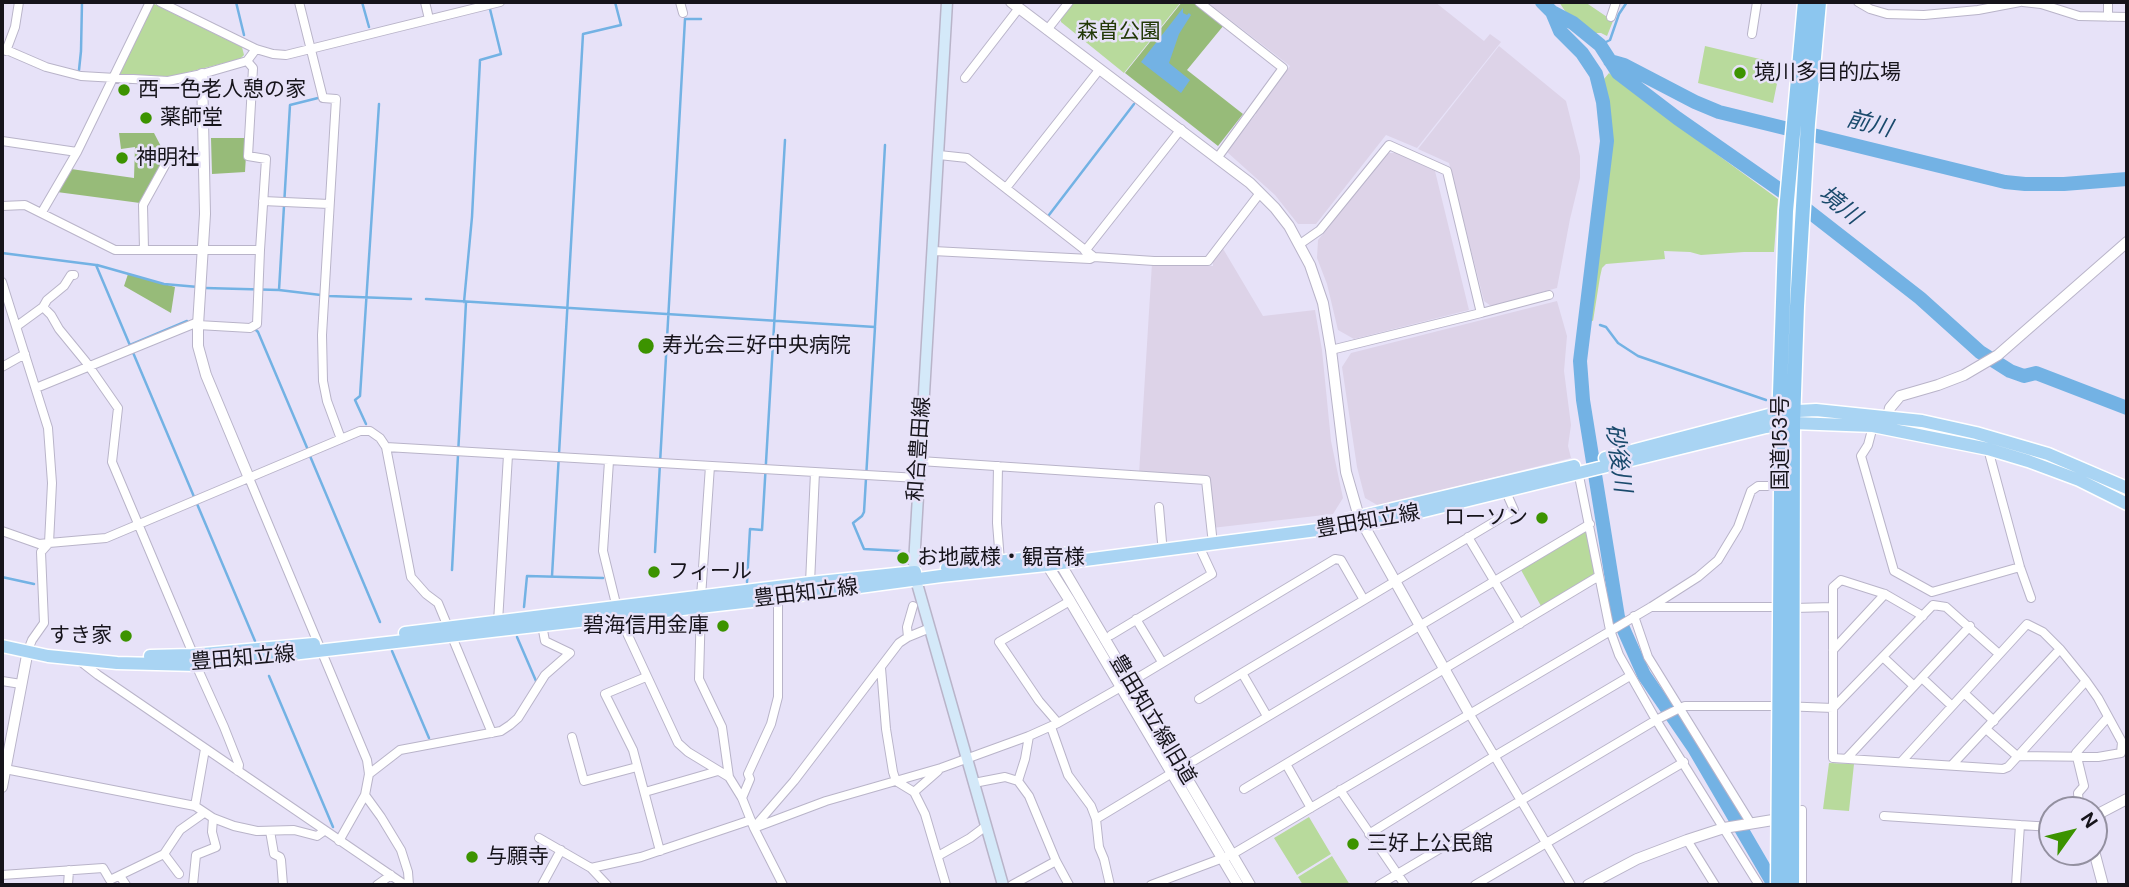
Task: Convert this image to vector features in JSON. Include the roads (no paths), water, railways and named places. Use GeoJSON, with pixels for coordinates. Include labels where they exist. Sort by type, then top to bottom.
{"type":"FeatureCollection","features":[{"type":"Feature","properties":{"kind":"highway","name":"国道153号"},"geometry":{"type":"LineString","coordinates":[[1792,885],[1787,706],[1784,273],[1786,211],[1805,2]]}},
{"type":"Feature","properties":{"kind":"highway","name":"国道153号"},"geometry":{"type":"LineString","coordinates":[[1787,607],[1781,486],[1819,2]]}},
{"type":"Feature","properties":{"kind":"highway","name":"国道153号"},"geometry":{"type":"LineString","coordinates":[[1779,885],[1779,819],[1787,706]]}},
{"type":"Feature","properties":{"kind":"main road","name":"和合豊田線"},"geometry":{"type":"LineString","coordinates":[[947,2],[918,478],[915,576],[1003,885]]}},
{"type":"Feature","properties":{"kind":"main road"},"geometry":{"type":"LineString","coordinates":[[1578,469],[1816,410],[1922,421],[2015,443],[2069,462],[2127,488]]}},
{"type":"Feature","properties":{"kind":"main road"},"geometry":{"type":"LineString","coordinates":[[1787,417],[1874,426],[1988,449],[2079,480],[2127,504]]}},
{"type":"Feature","properties":{"kind":"main road","name":"豊田知立線"},"geometry":{"type":"LineString","coordinates":[[2,646],[48,656],[117,663],[194,660],[450,631],[542,625],[810,583],[915,576],[1199,545],[1360,521],[1578,469]]}},
{"type":"Feature","properties":{"kind":"main road","name":"豊田知立線"},"geometry":{"type":"LineString","coordinates":[[701,601],[778,598],[1000,561],[1051,560],[1212,535],[1402,517],[1506,492],[1578,469]]}},
{"type":"Feature","properties":{"kind":"main road","name":"豊田知立線"},"geometry":{"type":"LineString","coordinates":[[450,631],[498,622],[618,612]]}},
{"type":"Feature","properties":{"kind":"main road","name":"豊田知立線"},"geometry":{"type":"LineString","coordinates":[[28,650],[48,649],[194,660]]}},
{"type":"Feature","properties":{"kind":"street"},"geometry":{"type":"LineString","coordinates":[[19,2],[15,27],[4,50],[61,72],[112,79],[168,81],[247,61],[256,49]]}},
{"type":"Feature","properties":{"kind":"street"},"geometry":{"type":"LineString","coordinates":[[42,212],[76,152],[150,2]]}},
{"type":"Feature","properties":{"kind":"street"},"geometry":{"type":"LineString","coordinates":[[160,2],[175,6],[256,49],[286,55],[500,2]]}},
{"type":"Feature","properties":{"kind":"street"},"geometry":{"type":"LineString","coordinates":[[299,2],[323,98],[336,99],[322,335],[323,381],[327,401],[341,439]]}},
{"type":"Feature","properties":{"kind":"street"},"geometry":{"type":"LineString","coordinates":[[425,2],[429,19]]}},
{"type":"Feature","properties":{"kind":"street"},"geometry":{"type":"LineString","coordinates":[[680,2],[683,13]]}},
{"type":"Feature","properties":{"kind":"street"},"geometry":{"type":"LineString","coordinates":[[1047,30],[1069,2]]}},
{"type":"Feature","properties":{"kind":"street"},"geometry":{"type":"LineString","coordinates":[[1199,2],[1283,68],[1217,157]]}},
{"type":"Feature","properties":{"kind":"street"},"geometry":{"type":"LineString","coordinates":[[1611,17],[1616,2]]}},
{"type":"Feature","properties":{"kind":"street"},"geometry":{"type":"LineString","coordinates":[[1752,34],[1757,2]]}},
{"type":"Feature","properties":{"kind":"street"},"geometry":{"type":"LineString","coordinates":[[1858,2],[1887,14],[1951,13],[2022,2],[2041,4],[2079,16],[2127,17]]}},
{"type":"Feature","properties":{"kind":"street"},"geometry":{"type":"LineString","coordinates":[[2108,2],[2108,17]]}},
{"type":"Feature","properties":{"kind":"street"},"geometry":{"type":"LineString","coordinates":[[965,78],[1016,5],[1261,192],[1282,217],[1300,244],[1327,319],[1346,472],[1360,521],[1494,757],[1571,885]]}},
{"type":"Feature","properties":{"kind":"street"},"geometry":{"type":"LineString","coordinates":[[36,388],[198,323],[250,328],[257,324],[266,159],[248,156],[253,68],[247,61]]}},
{"type":"Feature","properties":{"kind":"street"},"geometry":{"type":"LineString","coordinates":[[1006,188],[1099,70]]}},
{"type":"Feature","properties":{"kind":"street"},"geometry":{"type":"LineString","coordinates":[[202,74],[205,214],[198,346],[206,375],[362,743],[369,774],[365,795],[339,841]]}},
{"type":"Feature","properties":{"kind":"street"},"geometry":{"type":"LineString","coordinates":[[1085,251],[1181,129]]}},
{"type":"Feature","properties":{"kind":"street"},"geometry":{"type":"LineString","coordinates":[[2,141],[76,152]]}},
{"type":"Feature","properties":{"kind":"street"},"geometry":{"type":"LineString","coordinates":[[1300,244],[1320,230],[1389,145],[1447,171],[1481,313]]}},
{"type":"Feature","properties":{"kind":"street"},"geometry":{"type":"LineString","coordinates":[[939,155],[967,158],[1094,257]]}},
{"type":"Feature","properties":{"kind":"street"},"geometry":{"type":"LineString","coordinates":[[144,250],[143,205],[169,158],[204,158]]}},
{"type":"Feature","properties":{"kind":"street"},"geometry":{"type":"LineString","coordinates":[[933,251],[1090,259],[1208,261],[1261,192]]}},
{"type":"Feature","properties":{"kind":"street"},"geometry":{"type":"LineString","coordinates":[[263,201],[329,204]]}},
{"type":"Feature","properties":{"kind":"street"},"geometry":{"type":"LineString","coordinates":[[2,205],[24,205],[42,212],[115,250],[260,250]]}},
{"type":"Feature","properties":{"kind":"street"},"geometry":{"type":"LineString","coordinates":[[1888,416],[1899,396],[1938,385],[1975,369],[1998,355],[2127,242]]}},
{"type":"Feature","properties":{"kind":"street"},"geometry":{"type":"LineString","coordinates":[[17,327],[44,307],[47,300],[74,275]]}},
{"type":"Feature","properties":{"kind":"street"},"geometry":{"type":"LineString","coordinates":[[2,282],[48,428],[52,483],[48,543],[41,552],[44,623],[28,650],[2,786]]}},
{"type":"Feature","properties":{"kind":"street"},"geometry":{"type":"LineString","coordinates":[[1331,350],[1549,295]]}},
{"type":"Feature","properties":{"kind":"street"},"geometry":{"type":"LineString","coordinates":[[44,307],[118,408],[112,463],[224,727],[239,765],[238,771]]}},
{"type":"Feature","properties":{"kind":"street"},"geometry":{"type":"LineString","coordinates":[[2,367],[25,354]]}},
{"type":"Feature","properties":{"kind":"street"},"geometry":{"type":"LineString","coordinates":[[1874,426],[1861,456],[1894,570],[1931,592],[2020,567]]}},
{"type":"Feature","properties":{"kind":"street"},"geometry":{"type":"LineString","coordinates":[[2,531],[39,544],[106,538],[360,431],[370,431],[380,438],[386,447],[411,577],[438,603],[492,733]]}},
{"type":"Feature","properties":{"kind":"street"},"geometry":{"type":"LineString","coordinates":[[386,447],[918,478]]}},
{"type":"Feature","properties":{"kind":"street"},"geometry":{"type":"LineString","coordinates":[[1988,449],[2020,567],[2031,597]]}},
{"type":"Feature","properties":{"kind":"street"},"geometry":{"type":"LineString","coordinates":[[498,622],[508,455]]}},
{"type":"Feature","properties":{"kind":"street"},"geometry":{"type":"LineString","coordinates":[[609,461],[603,551],[618,612],[678,743],[729,777]]}},
{"type":"Feature","properties":{"kind":"street"},"geometry":{"type":"LineString","coordinates":[[919,461],[1206,480],[1212,535]]}},
{"type":"Feature","properties":{"kind":"street"},"geometry":{"type":"LineString","coordinates":[[710,466],[699,679],[722,727],[729,777],[742,798],[783,885]]}},
{"type":"Feature","properties":{"kind":"street"},"geometry":{"type":"LineString","coordinates":[[998,466],[997,523],[1000,561]]}},
{"type":"Feature","properties":{"kind":"street"},"geometry":{"type":"LineString","coordinates":[[1578,469],[1599,576],[1619,655],[1759,885]]}},
{"type":"Feature","properties":{"kind":"street"},"geometry":{"type":"LineString","coordinates":[[810,583],[815,472]]}},
{"type":"Feature","properties":{"kind":"street"},"geometry":{"type":"LineString","coordinates":[[1151,885],[1227,857],[1651,607],[1698,577],[1718,560],[1738,527],[1751,491],[1758,486],[1781,486]]}},
{"type":"Feature","properties":{"kind":"street"},"geometry":{"type":"LineString","coordinates":[[1199,698],[1514,510],[1506,492]]}},
{"type":"Feature","properties":{"kind":"street"},"geometry":{"type":"LineString","coordinates":[[1159,507],[1162,542]]}},
{"type":"Feature","properties":{"kind":"street"},"geometry":{"type":"LineString","coordinates":[[1096,819],[1590,524]]}},
{"type":"Feature","properties":{"kind":"street"},"geometry":{"type":"LineString","coordinates":[[1468,537],[1520,624]]}},
{"type":"Feature","properties":{"kind":"street"},"geometry":{"type":"LineString","coordinates":[[1111,635],[1212,574],[1199,545]]}},
{"type":"Feature","properties":{"kind":"street"},"geometry":{"type":"LineString","coordinates":[[591,868],[622,862],[941,768],[1029,736],[1125,685],[1335,559],[1341,560],[1364,600]]}},
{"type":"Feature","properties":{"kind":"street","name":"豊田知立線旧道"},"geometry":{"type":"LineString","coordinates":[[1051,560],[1069,601],[1125,685]]}},
{"type":"Feature","properties":{"kind":"street","name":"豊田知立線旧道"},"geometry":{"type":"LineString","coordinates":[[1051,560],[1227,857],[1250,885]]}},
{"type":"Feature","properties":{"kind":"street"},"geometry":{"type":"LineString","coordinates":[[1244,789],[1599,576]]}},
{"type":"Feature","properties":{"kind":"street"},"geometry":{"type":"LineString","coordinates":[[1923,615],[1885,594],[1841,580],[1833,587],[1833,758],[2003,769],[2008,767],[2085,681]]}},
{"type":"Feature","properties":{"kind":"street"},"geometry":{"type":"LineString","coordinates":[[1833,650],[1885,594]]}},
{"type":"Feature","properties":{"kind":"street"},"geometry":{"type":"LineString","coordinates":[[742,798],[750,779],[748,774],[771,724],[778,697],[778,598]]}},
{"type":"Feature","properties":{"kind":"street"},"geometry":{"type":"LineString","coordinates":[[1069,601],[999,642],[1054,725],[1068,775],[1091,806],[1096,819],[1099,847],[1110,885]]}},
{"type":"Feature","properties":{"kind":"street"},"geometry":{"type":"LineString","coordinates":[[908,637],[907,627],[912,606]]}},
{"type":"Feature","properties":{"kind":"street"},"geometry":{"type":"LineString","coordinates":[[1379,885],[1685,706],[1833,708],[1933,606],[1946,607],[1999,654]]}},
{"type":"Feature","properties":{"kind":"street"},"geometry":{"type":"LineString","coordinates":[[1651,607],[1833,607]]}},
{"type":"Feature","properties":{"kind":"street"},"geometry":{"type":"LineString","coordinates":[[1632,617],[1648,657],[1750,822]]}},
{"type":"Feature","properties":{"kind":"street"},"geometry":{"type":"LineString","coordinates":[[1136,620],[1162,662]]}},
{"type":"Feature","properties":{"kind":"street"},"geometry":{"type":"LineString","coordinates":[[1902,761],[2027,624],[2043,632],[2085,681],[2122,743],[2121,752],[2098,757],[2017,756],[1986,729]]}},
{"type":"Feature","properties":{"kind":"street"},"geometry":{"type":"LineString","coordinates":[[369,774],[392,755],[407,748],[501,731],[518,718],[545,675],[570,653],[545,641],[542,625]]}},
{"type":"Feature","properties":{"kind":"street"},"geometry":{"type":"LineString","coordinates":[[1847,758],[1970,626]]}},
{"type":"Feature","properties":{"kind":"street"},"geometry":{"type":"LineString","coordinates":[[753,824],[794,781],[899,643],[930,628]]}},
{"type":"Feature","properties":{"kind":"street"},"geometry":{"type":"LineString","coordinates":[[1952,765],[2060,649]]}},
{"type":"Feature","properties":{"kind":"street"},"geometry":{"type":"LineString","coordinates":[[1884,658],[1914,686]]}},
{"type":"Feature","properties":{"kind":"street"},"geometry":{"type":"LineString","coordinates":[[78,659],[324,831],[407,885],[408,872],[401,850],[382,817],[365,795]]}},
{"type":"Feature","properties":{"kind":"street"},"geometry":{"type":"LineString","coordinates":[[881,668],[893,772],[896,780],[914,792],[925,814],[946,885]]}},
{"type":"Feature","properties":{"kind":"street"},"geometry":{"type":"LineString","coordinates":[[1242,673],[1267,716]]}},
{"type":"Feature","properties":{"kind":"street"},"geometry":{"type":"LineString","coordinates":[[1369,834],[1630,676]]}},
{"type":"Feature","properties":{"kind":"street"},"geometry":{"type":"LineString","coordinates":[[646,677],[605,694],[629,738],[660,851]]}},
{"type":"Feature","properties":{"kind":"street"},"geometry":{"type":"LineString","coordinates":[[1922,678],[1952,706]]}},
{"type":"Feature","properties":{"kind":"street"},"geometry":{"type":"LineString","coordinates":[[2,681],[20,684]]}},
{"type":"Feature","properties":{"kind":"street"},"geometry":{"type":"LineString","coordinates":[[1964,692],[1994,721]]}},
{"type":"Feature","properties":{"kind":"street"},"geometry":{"type":"LineString","coordinates":[[2078,796],[2084,786],[2076,757],[2077,749],[2108,717]]}},
{"type":"Feature","properties":{"kind":"street"},"geometry":{"type":"LineString","coordinates":[[1018,780],[1029,736]]}},
{"type":"Feature","properties":{"kind":"street"},"geometry":{"type":"LineString","coordinates":[[572,737],[584,781],[637,767]]}},
{"type":"Feature","properties":{"kind":"street"},"geometry":{"type":"LineString","coordinates":[[195,806],[205,749]]}},
{"type":"Feature","properties":{"kind":"street"},"geometry":{"type":"LineString","coordinates":[[1475,885],[1684,762]]}},
{"type":"Feature","properties":{"kind":"street"},"geometry":{"type":"LineString","coordinates":[[1286,764],[1311,808]]}},
{"type":"Feature","properties":{"kind":"street"},"geometry":{"type":"LineString","coordinates":[[914,792],[941,768]]}},
{"type":"Feature","properties":{"kind":"street"},"geometry":{"type":"LineString","coordinates":[[5,769],[195,806],[213,818],[234,826],[270,831],[294,830],[317,836],[324,831]]}},
{"type":"Feature","properties":{"kind":"street"},"geometry":{"type":"LineString","coordinates":[[645,792],[718,771]]}},
{"type":"Feature","properties":{"kind":"street"},"geometry":{"type":"LineString","coordinates":[[974,783],[1005,777],[1018,780],[1029,796],[1069,885]]}},
{"type":"Feature","properties":{"kind":"street"},"geometry":{"type":"LineString","coordinates":[[1340,790],[1405,885]]}},
{"type":"Feature","properties":{"kind":"street"},"geometry":{"type":"LineString","coordinates":[[2108,809],[2127,799]]}},
{"type":"Feature","properties":{"kind":"street"},"geometry":{"type":"LineString","coordinates":[[1802,810],[1802,885]]}},
{"type":"Feature","properties":{"kind":"street"},"geometry":{"type":"LineString","coordinates":[[2,875],[103,868],[110,880],[164,854],[180,830],[204,813]]}},
{"type":"Feature","properties":{"kind":"street"},"geometry":{"type":"LineString","coordinates":[[1884,816],[2038,826]]}},
{"type":"Feature","properties":{"kind":"street"},"geometry":{"type":"LineString","coordinates":[[193,885],[196,855],[216,847],[212,832],[213,818]]}},
{"type":"Feature","properties":{"kind":"street"},"geometry":{"type":"LineString","coordinates":[[1588,885],[1637,859],[1687,839],[1750,822],[1779,819]]}},
{"type":"Feature","properties":{"kind":"street"},"geometry":{"type":"LineString","coordinates":[[2016,885],[2020,825]]}},
{"type":"Feature","properties":{"kind":"street"},"geometry":{"type":"LineString","coordinates":[[939,856],[986,826]]}},
{"type":"Feature","properties":{"kind":"street"},"geometry":{"type":"LineString","coordinates":[[270,831],[274,854],[281,860],[283,885]]}},
{"type":"Feature","properties":{"kind":"street"},"geometry":{"type":"LineString","coordinates":[[539,838],[591,868],[607,885]]}},
{"type":"Feature","properties":{"kind":"street"},"geometry":{"type":"LineString","coordinates":[[1687,839],[1711,884]]}},
{"type":"Feature","properties":{"kind":"street"},"geometry":{"type":"LineString","coordinates":[[542,885],[561,850]]}},
{"type":"Feature","properties":{"kind":"street"},"geometry":{"type":"LineString","coordinates":[[164,854],[179,874]]}},
{"type":"Feature","properties":{"kind":"street","name":"豊田知立線旧道"},"geometry":{"type":"LineString","coordinates":[[1227,857],[1238,885]]}},
{"type":"Feature","properties":{"kind":"street"},"geometry":{"type":"LineString","coordinates":[[1012,885],[1056,861]]}},
{"type":"Feature","properties":{"kind":"street"},"geometry":{"type":"LineString","coordinates":[[2098,866],[2103,885]]}},
{"type":"Feature","properties":{"kind":"street"},"geometry":{"type":"LineString","coordinates":[[68,885],[69,870]]}},
{"type":"Feature","properties":{"kind":"street"},"geometry":{"type":"LineString","coordinates":[[120,876],[127,885]]}},
{"type":"Feature","properties":{"kind":"street"},"geometry":{"type":"LineString","coordinates":[[377,885],[391,876]]}},
{"type":"Feature","properties":{"kind":"water"},"geometry":{"type":"Polygon","coordinates":[[[1183,8],[1183,13],[1191,15],[1179,34],[1169,63],[1190,80],[1181,93],[1141,62],[1183,8]]]}},
{"type":"Feature","properties":{"kind":"waterway"},"geometry":{"type":"LineString","coordinates":[[79,70],[82,2]]}},
{"type":"Feature","properties":{"kind":"waterway"},"geometry":{"type":"LineString","coordinates":[[236,2],[244,35]]}},
{"type":"Feature","properties":{"kind":"waterway"},"geometry":{"type":"LineString","coordinates":[[362,2],[369,27]]}},
{"type":"Feature","properties":{"kind":"waterway"},"geometry":{"type":"LineString","coordinates":[[552,576],[583,34],[621,25],[615,2]]}},
{"type":"Feature","properties":{"kind":"waterway","name":"境川"},"geometry":{"type":"LineString","coordinates":[[1542,2],[1600,45],[1618,73],[1793,199],[1920,298],[1980,352],[2010,371],[2024,376],[2036,373],[2127,408]]}},
{"type":"Feature","properties":{"kind":"waterway"},"geometry":{"type":"LineString","coordinates":[[1600,45],[1610,40],[1619,14],[1627,2]]}},
{"type":"Feature","properties":{"kind":"waterway"},"geometry":{"type":"LineString","coordinates":[[464,302],[472,217],[480,60],[501,54],[489,5]]}},
{"type":"Feature","properties":{"kind":"waterway","name":"砂後川"},"geometry":{"type":"LineString","coordinates":[[1552,12],[1560,31],[1582,53],[1596,74],[1603,102],[1607,141],[1580,361],[1583,400],[1618,617],[1644,675],[1694,748],[1774,885]]}},
{"type":"Feature","properties":{"kind":"waterway"},"geometry":{"type":"LineString","coordinates":[[655,552],[685,19],[701,19]]}},
{"type":"Feature","properties":{"kind":"waterway","name":"前川"},"geometry":{"type":"LineString","coordinates":[[1610,61],[1624,65],[1719,112],[2005,182],[2064,184],[2127,179]]}},
{"type":"Feature","properties":{"kind":"waterway"},"geometry":{"type":"LineString","coordinates":[[279,290],[290,105],[318,98]]}},
{"type":"Feature","properties":{"kind":"waterway"},"geometry":{"type":"LineString","coordinates":[[366,424],[355,400],[360,396],[379,104]]}},
{"type":"Feature","properties":{"kind":"waterway"},"geometry":{"type":"LineString","coordinates":[[1049,215],[1134,104]]}},
{"type":"Feature","properties":{"kind":"waterway"},"geometry":{"type":"LineString","coordinates":[[747,582],[750,529],[762,530],[785,140]]}},
{"type":"Feature","properties":{"kind":"waterway"},"geometry":{"type":"LineString","coordinates":[[875,326],[885,145]]}},
{"type":"Feature","properties":{"kind":"waterway"},"geometry":{"type":"LineString","coordinates":[[2,253],[96,265],[255,641]]}},
{"type":"Feature","properties":{"kind":"waterway"},"geometry":{"type":"LineString","coordinates":[[97,265],[164,284],[198,287]]}},
{"type":"Feature","properties":{"kind":"waterway"},"geometry":{"type":"LineString","coordinates":[[205,288],[411,299]]}},
{"type":"Feature","properties":{"kind":"waterway"},"geometry":{"type":"LineString","coordinates":[[426,299],[875,327],[864,512],[853,523],[864,549],[901,551],[907,554]]}},
{"type":"Feature","properties":{"kind":"waterway"},"geometry":{"type":"LineString","coordinates":[[452,570],[466,302]]}},
{"type":"Feature","properties":{"kind":"waterway"},"geometry":{"type":"LineString","coordinates":[[130,345],[187,321]]}},
{"type":"Feature","properties":{"kind":"waterway"},"geometry":{"type":"LineString","coordinates":[[1600,325],[1606,327],[1618,343],[1638,356],[1766,400]]}},
{"type":"Feature","properties":{"kind":"waterway"},"geometry":{"type":"LineString","coordinates":[[254,328],[308,450]]}},
{"type":"Feature","properties":{"kind":"waterway"},"geometry":{"type":"LineString","coordinates":[[310,456],[380,622]]}},
{"type":"Feature","properties":{"kind":"waterway"},"geometry":{"type":"LineString","coordinates":[[524,607],[527,576],[603,578]]}},
{"type":"Feature","properties":{"kind":"waterway"},"geometry":{"type":"LineString","coordinates":[[2,577],[34,584]]}},
{"type":"Feature","properties":{"kind":"waterway"},"geometry":{"type":"LineString","coordinates":[[517,637],[536,681]]}},
{"type":"Feature","properties":{"kind":"waterway"},"geometry":{"type":"LineString","coordinates":[[392,651],[429,738]]}},
{"type":"Feature","properties":{"kind":"waterway"},"geometry":{"type":"LineString","coordinates":[[269,676],[333,827]]}},
{"type":"Feature","properties":{"kind":"place","name":"境川多目的広場"},"geometry":{"type":"Point","coordinates":[1740,73]}},
{"type":"Feature","properties":{"kind":"place","name":"西一色老人憩の家"},"geometry":{"type":"Point","coordinates":[124,90]}},
{"type":"Feature","properties":{"kind":"place","name":"薬師堂"},"geometry":{"type":"Point","coordinates":[146,118]}},
{"type":"Feature","properties":{"kind":"place","name":"神明社"},"geometry":{"type":"Point","coordinates":[122,158]}},
{"type":"Feature","properties":{"kind":"place","name":"寿光会三好中央病院"},"geometry":{"type":"Point","coordinates":[646,346]}},
{"type":"Feature","properties":{"kind":"place","name":"ローソン"},"geometry":{"type":"Point","coordinates":[1542,518]}},
{"type":"Feature","properties":{"kind":"place","name":"お地蔵様・観音様"},"geometry":{"type":"Point","coordinates":[903,558]}},
{"type":"Feature","properties":{"kind":"place","name":"フィール"},"geometry":{"type":"Point","coordinates":[654,572]}},
{"type":"Feature","properties":{"kind":"place","name":"碧海信用金庫"},"geometry":{"type":"Point","coordinates":[723,626]}},
{"type":"Feature","properties":{"kind":"place","name":"すき家"},"geometry":{"type":"Point","coordinates":[126,636]}},
{"type":"Feature","properties":{"kind":"place","name":"三好上公民館"},"geometry":{"type":"Point","coordinates":[1353,844]}},
{"type":"Feature","properties":{"kind":"place","name":"与願寺"},"geometry":{"type":"Point","coordinates":[472,857]}},
{"type":"Feature","properties":{"kind":"park label","name":"森曽公園"},"geometry":{"type":"Point","coordinates":[1119,32]}}]}
